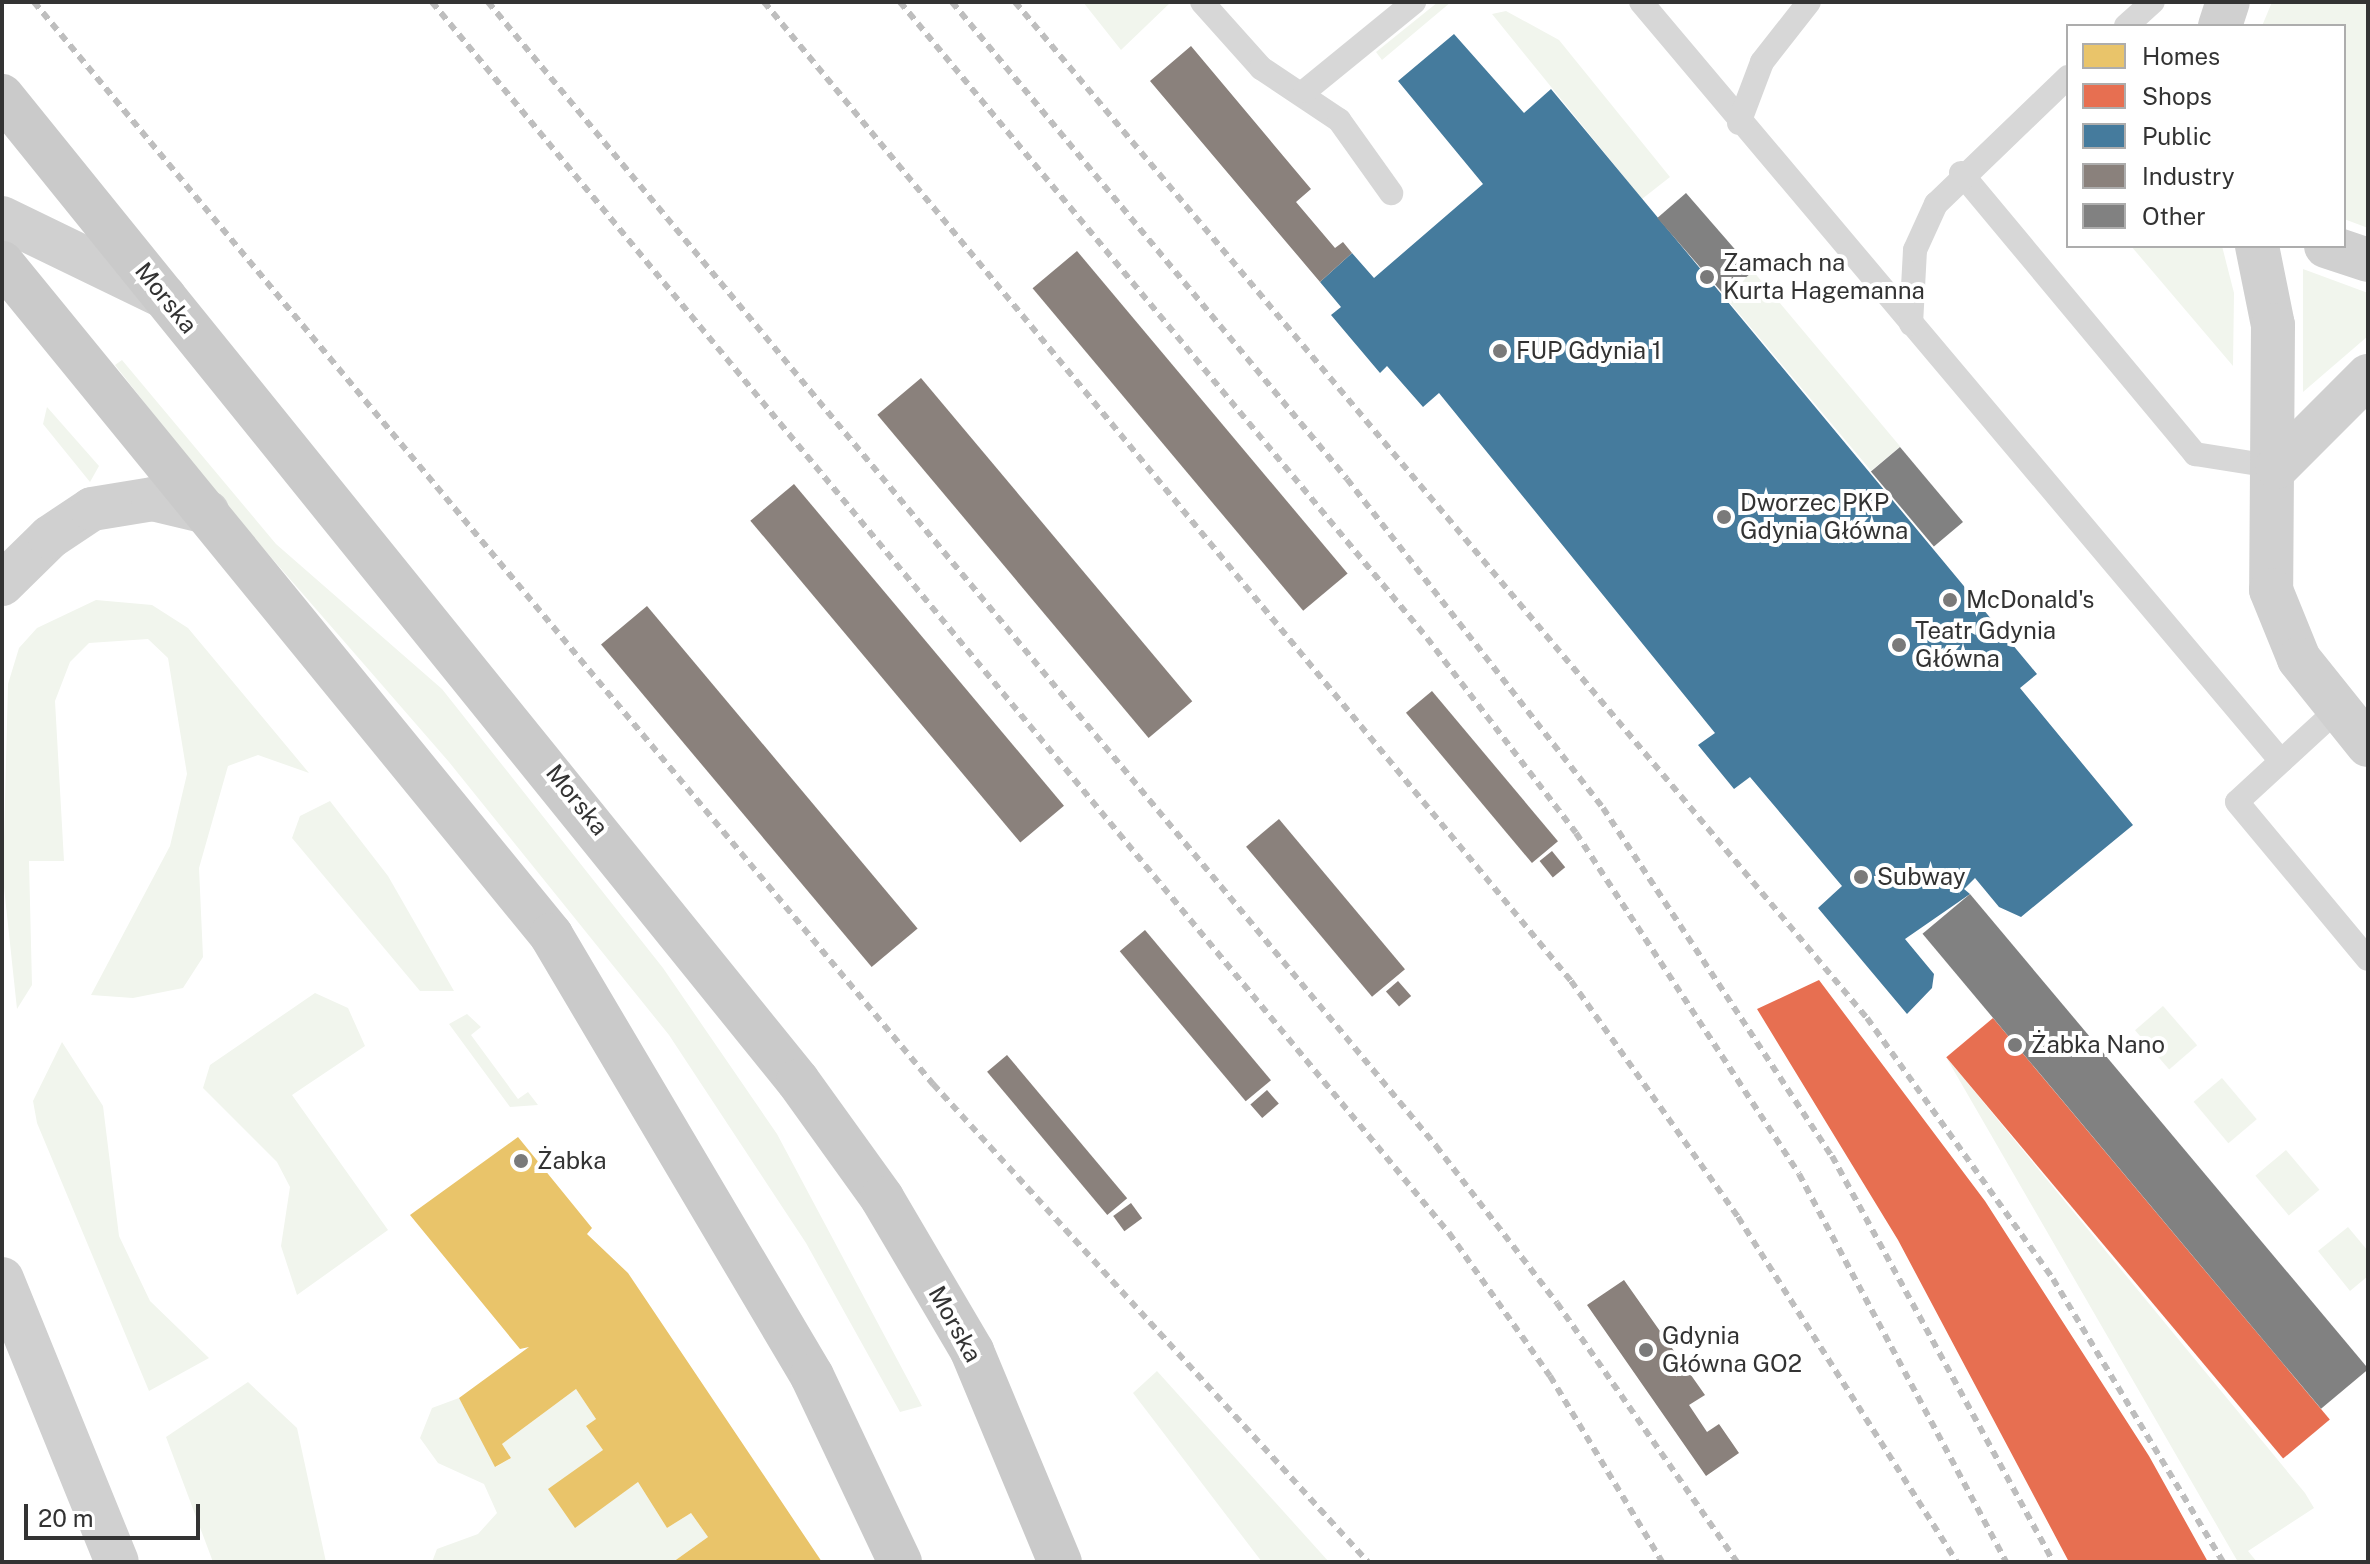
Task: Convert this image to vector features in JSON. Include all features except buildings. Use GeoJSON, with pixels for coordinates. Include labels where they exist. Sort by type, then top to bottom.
{"type":"FeatureCollection","features":[{"type":"Feature","properties":{"kind":"main road","name":"Morska"},"geometry":{"type":"LineString","coordinates":[[2,96],[798,1081],[882,1198],[972,1351],[1061,1551]]}},
{"type":"Feature","properties":{"kind":"main road"},"geometry":{"type":"LineString","coordinates":[[2,263],[551,935],[812,1376],[900,1562]]}},
{"type":"Feature","properties":{"kind":"street"},"geometry":{"type":"LineString","coordinates":[[2221,24],[2228,2]]}},
{"type":"Feature","properties":{"kind":"street"},"geometry":{"type":"LineString","coordinates":[[2,218],[165,297]]}},
{"type":"Feature","properties":{"kind":"street"},"geometry":{"type":"LineString","coordinates":[[2257,248],[2273,325],[2277,467],[2267,552],[2271,590],[2299,659],[2368,745]]}},
{"type":"Feature","properties":{"kind":"street"},"geometry":{"type":"LineString","coordinates":[[2332,248],[2368,260]]}},
{"type":"Feature","properties":{"kind":"street"},"geometry":{"type":"LineString","coordinates":[[2277,467],[2368,376]]}},
{"type":"Feature","properties":{"kind":"street"},"geometry":{"type":"LineString","coordinates":[[2,584],[50,537],[92,509],[153,499],[207,512]]}},
{"type":"Feature","properties":{"kind":"street"},"geometry":{"type":"LineString","coordinates":[[2,1279],[117,1562]]}},
{"type":"Feature","properties":{"kind":"lane"},"geometry":{"type":"LineString","coordinates":[[1202,2],[1261,68],[1305,91],[1339,120],[1391,193]]}},
{"type":"Feature","properties":{"kind":"lane"},"geometry":{"type":"LineString","coordinates":[[1305,91],[1414,2]]}},
{"type":"Feature","properties":{"kind":"lane"},"geometry":{"type":"LineString","coordinates":[[1641,2],[1739,123],[2281,761]]}},
{"type":"Feature","properties":{"kind":"lane"},"geometry":{"type":"LineString","coordinates":[[1739,123],[1762,62],[1809,2]]}},
{"type":"Feature","properties":{"kind":"lane"},"geometry":{"type":"LineString","coordinates":[[2128,24],[2153,2]]}},
{"type":"Feature","properties":{"kind":"lane"},"geometry":{"type":"LineString","coordinates":[[1911,324],[1915,250],[1936,204],[1961,173],[2066,79]]}},
{"type":"Feature","properties":{"kind":"lane"},"geometry":{"type":"LineString","coordinates":[[1961,173],[2195,454],[2277,467]]}},
{"type":"Feature","properties":{"kind":"lane"},"geometry":{"type":"LineString","coordinates":[[2338,709],[2237,802],[2368,959]]}},
{"type":"Feature","properties":{"kind":"shaded area"},"geometry":{"type":"Polygon","coordinates":[[[1083,2],[1171,2],[1121,50],[1083,2]]]}},
{"type":"Feature","properties":{"kind":"shaded area"},"geometry":{"type":"Polygon","coordinates":[[[1438,2],[1451,2],[1382,60],[1376,52],[1438,2]]]}},
{"type":"Feature","properties":{"kind":"shaded area"},"geometry":{"type":"Polygon","coordinates":[[[2272,2],[2368,2],[2368,228],[2346,220],[2346,24],[2263,24],[2272,2]]]}},
{"type":"Feature","properties":{"kind":"shaded area"},"geometry":{"type":"Polygon","coordinates":[[[1506,11],[1559,40],[1670,177],[1642,199],[1492,14],[1506,11]]]}},
{"type":"Feature","properties":{"kind":"shaded area"},"geometry":{"type":"Polygon","coordinates":[[[2133,248],[2223,248],[2234,293],[2233,366],[2133,248]]]}},
{"type":"Feature","properties":{"kind":"shaded area"},"geometry":{"type":"Polygon","coordinates":[[[2303,269],[2368,293],[2368,336],[2303,392],[2303,269]]]}},
{"type":"Feature","properties":{"kind":"shaded area"},"geometry":{"type":"Polygon","coordinates":[[[1753,271],[1900,446],[1871,471],[1724,295],[1753,271]]]}},
{"type":"Feature","properties":{"kind":"shaded area"},"geometry":{"type":"Polygon","coordinates":[[[122,360],[276,544],[442,689],[663,968],[777,1134],[922,1406],[900,1412],[806,1243],[669,1035],[449,762],[215,493],[115,365],[122,360]]]}},
{"type":"Feature","properties":{"kind":"shaded area"},"geometry":{"type":"Polygon","coordinates":[[[47,407],[99,466],[90,482],[43,424],[47,407]]]}},
{"type":"Feature","properties":{"kind":"shaded area"},"geometry":{"type":"Polygon","coordinates":[[[96,600],[152,605],[188,628],[309,773],[258,755],[228,766],[199,868],[203,957],[183,988],[133,998],[91,995],[170,846],[187,774],[168,658],[148,639],[89,643],[70,662],[55,701],[64,861],[29,861],[32,985],[17,1009],[3,878],[8,684],[19,648],[37,628],[96,600]]]}},
{"type":"Feature","properties":{"kind":"shaded area"},"geometry":{"type":"Polygon","coordinates":[[[330,801],[388,876],[454,991],[420,991],[292,838],[300,816],[330,801]]]}},
{"type":"Feature","properties":{"kind":"shaded area"},"geometry":{"type":"Polygon","coordinates":[[[315,993],[348,1008],[365,1046],[292,1095],[388,1230],[297,1295],[281,1246],[290,1187],[277,1162],[203,1088],[210,1065],[315,993]]]}},
{"type":"Feature","properties":{"kind":"shaded area"},"geometry":{"type":"Polygon","coordinates":[[[2163,1006],[2197,1045],[2169,1070],[2135,1030],[2163,1006]]]}},
{"type":"Feature","properties":{"kind":"shaded area"},"geometry":{"type":"Polygon","coordinates":[[[467,1014],[481,1027],[471,1035],[518,1099],[528,1092],[538,1105],[510,1107],[449,1024],[467,1014]]]}},
{"type":"Feature","properties":{"kind":"shaded area"},"geometry":{"type":"Polygon","coordinates":[[[62,1042],[103,1106],[119,1236],[150,1301],[209,1358],[149,1391],[37,1123],[33,1101],[62,1042]]]}},
{"type":"Feature","properties":{"kind":"shaded area"},"geometry":{"type":"Polygon","coordinates":[[[1946,1057],[2305,1493],[2314,1508],[2248,1551],[2257,1562],[2238,1562],[1946,1057]]]}},
{"type":"Feature","properties":{"kind":"shaded area"},"geometry":{"type":"Polygon","coordinates":[[[2222,1078],[2257,1119],[2228,1143],[2194,1102],[2222,1078]]]}},
{"type":"Feature","properties":{"kind":"shaded area"},"geometry":{"type":"Polygon","coordinates":[[[2286,1150],[2319,1190],[2289,1216],[2255,1176],[2286,1150]]]}},
{"type":"Feature","properties":{"kind":"shaded area"},"geometry":{"type":"Polygon","coordinates":[[[2348,1227],[2368,1251],[2368,1276],[2350,1291],[2318,1251],[2348,1227]]]}},
{"type":"Feature","properties":{"kind":"shaded area"},"geometry":{"type":"Polygon","coordinates":[[[1157,1371],[1329,1562],[1262,1562],[1133,1393],[1157,1371]]]}},
{"type":"Feature","properties":{"kind":"shaded area"},"geometry":{"type":"Polygon","coordinates":[[[248,1382],[297,1428],[326,1562],[213,1562],[166,1437],[248,1382]]]}},
{"type":"Feature","properties":{"kind":"shaded area"},"geometry":{"type":"Polygon","coordinates":[[[576,1389],[596,1419],[587,1426],[603,1450],[575,1527],[638,1482],[667,1528],[691,1513],[708,1537],[673,1562],[432,1562],[437,1549],[478,1534],[497,1513],[484,1484],[438,1463],[420,1438],[432,1408],[459,1398],[496,1467],[511,1458],[502,1444],[576,1389]]]}},
{"type":"Feature","properties":{"kind":"railway"},"geometry":{"type":"LineString","coordinates":[[34,2],[933,1084],[1368,1562]]}},
{"type":"Feature","properties":{"kind":"railway"},"geometry":{"type":"LineString","coordinates":[[432,2],[1449,1233],[1550,1376],[1662,1562]]}},
{"type":"Feature","properties":{"kind":"railway"},"geometry":{"type":"LineString","coordinates":[[488,2],[1436,1146],[1557,1303],[1737,1562]]}},
{"type":"Feature","properties":{"kind":"railway"},"geometry":{"type":"LineString","coordinates":[[764,2],[1571,981],[1738,1217],[1957,1562]]}},
{"type":"Feature","properties":{"kind":"railway"},"geometry":{"type":"LineString","coordinates":[[900,2],[1427,638],[1576,833],[1799,1174],[2006,1562]]}},
{"type":"Feature","properties":{"kind":"railway"},"geometry":{"type":"LineString","coordinates":[[952,2],[1347,479],[1603,808],[1832,1156],[2053,1562]]}},
{"type":"Feature","properties":{"kind":"railway"},"geometry":{"type":"LineString","coordinates":[[1015,2],[1867,1018],[2053,1279],[2223,1562]]}},
{"type":"Feature","properties":{"kind":"place","name":"Zamach na Kurta Hagemanna"},"geometry":{"type":"Point","coordinates":[1707,277]}},
{"type":"Feature","properties":{"kind":"place","name":"FUP Gdynia 1"},"geometry":{"type":"Point","coordinates":[1500,351]}},
{"type":"Feature","properties":{"kind":"place","name":"Dworzec PKP Gdynia Główna"},"geometry":{"type":"Point","coordinates":[1724,517]}},
{"type":"Feature","properties":{"kind":"place","name":"McDonald's"},"geometry":{"type":"Point","coordinates":[1950,600]}},
{"type":"Feature","properties":{"kind":"place","name":"Teatr Gdynia Główna"},"geometry":{"type":"Point","coordinates":[1899,645]}},
{"type":"Feature","properties":{"kind":"place","name":"Subway"},"geometry":{"type":"Point","coordinates":[1861,877]}},
{"type":"Feature","properties":{"kind":"place","name":"Żabka Nano"},"geometry":{"type":"Point","coordinates":[2015,1045]}},
{"type":"Feature","properties":{"kind":"place","name":"Żabka"},"geometry":{"type":"Point","coordinates":[521,1161]}},
{"type":"Feature","properties":{"kind":"place","name":"Gdynia Główna GO2"},"geometry":{"type":"Point","coordinates":[1646,1350]}}]}
